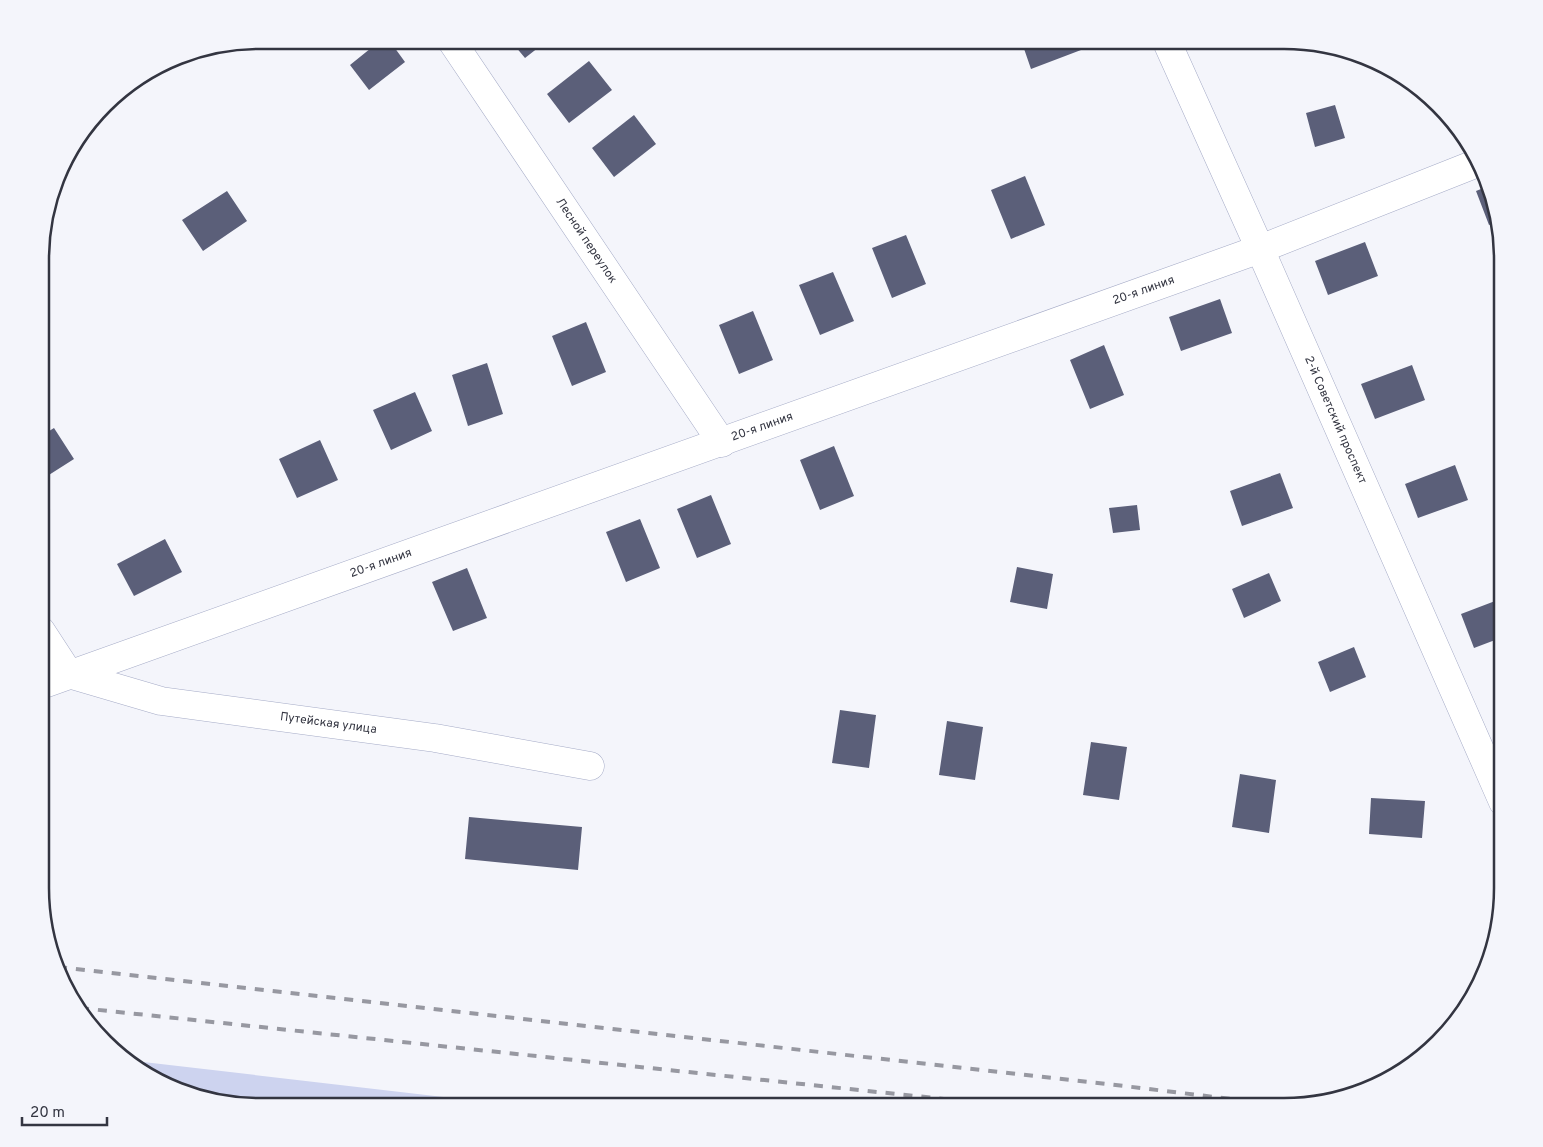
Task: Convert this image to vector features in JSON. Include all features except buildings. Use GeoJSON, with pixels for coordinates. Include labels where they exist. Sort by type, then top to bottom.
{"type":"FeatureCollection","features":[{"type":"Feature","properties":{"kind":"street","name":"Лесной переулок"},"geometry":{"type":"LineString","coordinates":[[458,49],[722,443]]}},
{"type":"Feature","properties":{"kind":"street","name":"2-й Советский проспект"},"geometry":{"type":"LineString","coordinates":[[1170,49],[1494,782]]}},
{"type":"Feature","properties":{"kind":"street","name":"20-я линия"},"geometry":{"type":"LineString","coordinates":[[49,682],[722,443],[1260,249],[1472,165]]}},
{"type":"Feature","properties":{"kind":"street"},"geometry":{"type":"LineString","coordinates":[[49,643],[69,674]]}},
{"type":"Feature","properties":{"kind":"street","name":"Путейская улица"},"geometry":{"type":"LineString","coordinates":[[69,674],[161,702],[435,738],[590,766]]}},
{"type":"Feature","properties":{"kind":"shaded area"},"geometry":{"type":"Polygon","coordinates":[[[140,1062],[453,1098],[245,1098],[191,1087],[166,1077],[140,1062]]]}},
{"type":"Feature","properties":{"kind":"railway"},"geometry":{"type":"LineString","coordinates":[[65,968],[1223,1098]]}},
{"type":"Feature","properties":{"kind":"railway"},"geometry":{"type":"LineString","coordinates":[[87,1009],[935,1098]]}}]}
